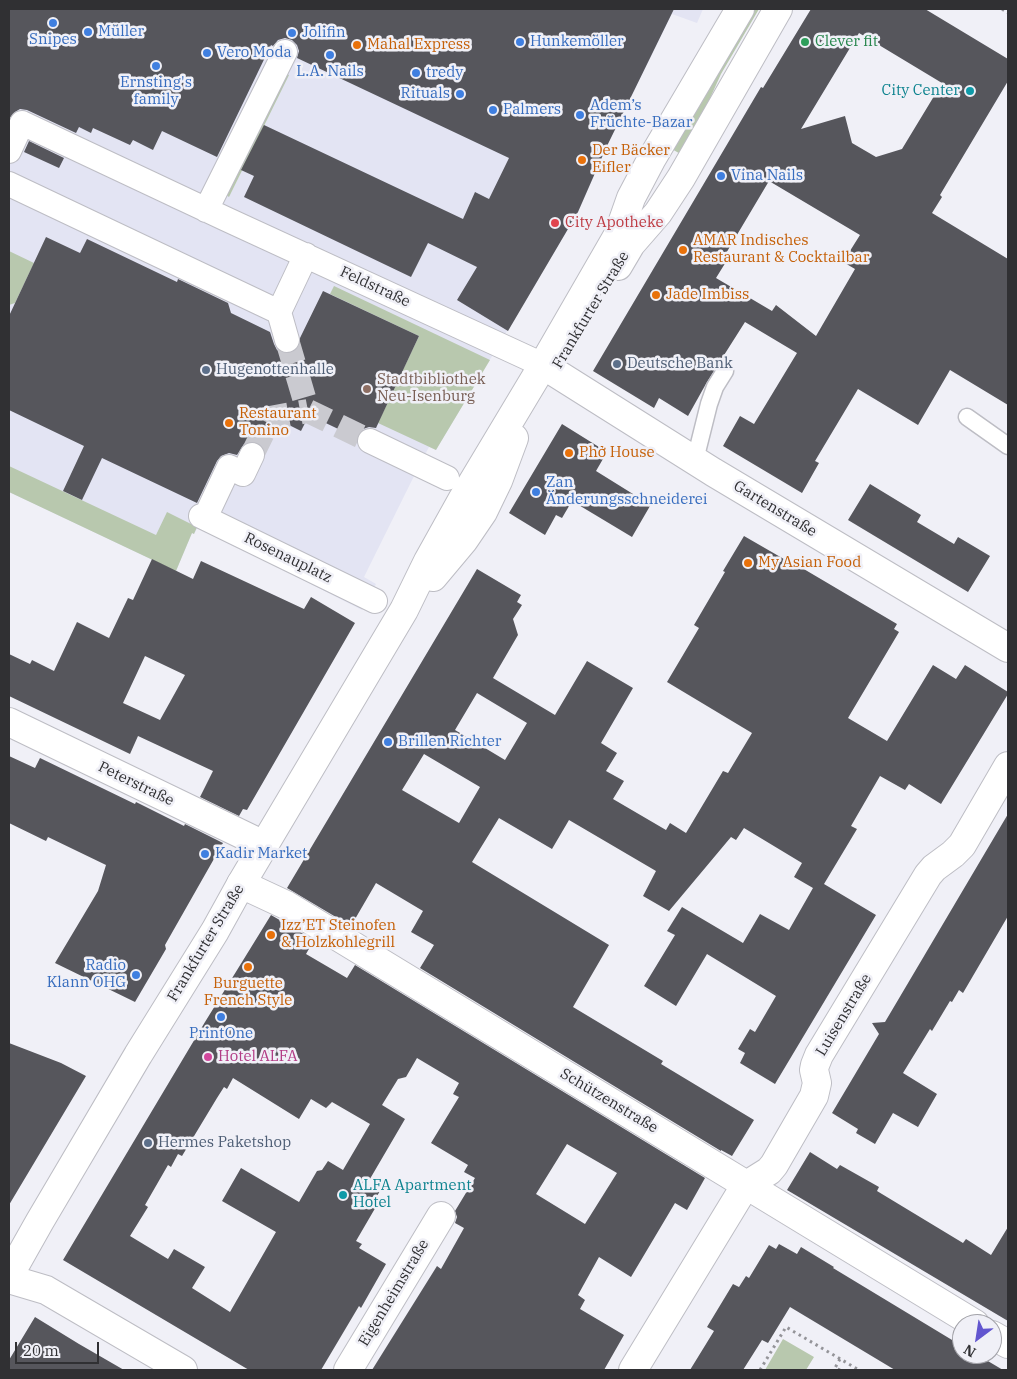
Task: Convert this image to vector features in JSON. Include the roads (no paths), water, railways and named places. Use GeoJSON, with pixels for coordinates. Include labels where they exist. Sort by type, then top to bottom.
{"type":"FeatureCollection","features":[{"type":"Feature","properties":{"kind":"street","name":"Frankfurter Straße"},"geometry":{"type":"LineString","coordinates":[[549,369],[618,235],[631,198],[651,160],[740,9]]}},
{"type":"Feature","properties":{"kind":"street","name":"Frankfurter Straße"},"geometry":{"type":"LineString","coordinates":[[9,1278],[40,1221],[138,1055],[210,939],[404,610],[428,561],[462,500],[631,244],[658,213],[681,178],[778,9]]}},
{"type":"Feature","properties":{"kind":"street"},"geometry":{"type":"LineString","coordinates":[[206,210],[285,52]]}},
{"type":"Feature","properties":{"kind":"street","name":"Feldstraße"},"geometry":{"type":"LineString","coordinates":[[9,152],[22,123],[549,369]]}},
{"type":"Feature","properties":{"kind":"street"},"geometry":{"type":"LineString","coordinates":[[9,184],[279,312]]}},
{"type":"Feature","properties":{"kind":"street"},"geometry":{"type":"LineString","coordinates":[[286,340],[279,312],[306,255]]}},
{"type":"Feature","properties":{"kind":"street","name":"Gartenstraße"},"geometry":{"type":"LineString","coordinates":[[549,369],[695,460],[1008,648]]}},
{"type":"Feature","properties":{"kind":"street"},"geometry":{"type":"LineString","coordinates":[[370,440],[447,478]]}},
{"type":"Feature","properties":{"kind":"street","name":"Rosenauplatz"},"geometry":{"type":"LineString","coordinates":[[252,455],[243,474],[229,467],[203,517],[375,601]]}},
{"type":"Feature","properties":{"kind":"street","name":"Peterstraße"},"geometry":{"type":"LineString","coordinates":[[9,722],[264,845]]}},
{"type":"Feature","properties":{"kind":"street","name":"Luisenstraße"},"geometry":{"type":"LineString","coordinates":[[633,1370],[745,1186],[769,1171],[774,1165],[814,1096],[817,1083],[815,1065],[819,1055],[925,880],[934,868],[962,845],[1008,766]]}},
{"type":"Feature","properties":{"kind":"street","name":"Schützenstraße"},"geometry":{"type":"LineString","coordinates":[[241,884],[286,905],[957,1314]]}},
{"type":"Feature","properties":{"kind":"street","name":"Eigenheimstraße"},"geometry":{"type":"LineString","coordinates":[[348,1370],[441,1216]]}},
{"type":"Feature","properties":{"kind":"street"},"geometry":{"type":"LineString","coordinates":[[9,1278],[46,1290],[177,1369]]}},
{"type":"Feature","properties":{"kind":"lane"},"geometry":{"type":"LineString","coordinates":[[695,460],[709,404],[715,387],[725,371]]}},
{"type":"Feature","properties":{"kind":"lane"},"geometry":{"type":"LineString","coordinates":[[967,417],[1008,446]]}},
{"type":"Feature","properties":{"kind":"tunnel"},"geometry":{"type":"LineString","coordinates":[[287,340],[308,411],[370,441]]}},
{"type":"Feature","properties":{"kind":"tunnel"},"geometry":{"type":"LineString","coordinates":[[252,455],[270,418],[308,411]]}},
{"type":"Feature","properties":{"kind":"place","name":"Snipes"},"geometry":{"type":"Point","coordinates":[53,23]}},
{"type":"Feature","properties":{"kind":"place","name":"Müller"},"geometry":{"type":"Point","coordinates":[88,32]}},
{"type":"Feature","properties":{"kind":"place","name":"Jolifin"},"geometry":{"type":"Point","coordinates":[292,33]}},
{"type":"Feature","properties":{"kind":"place","name":"Hunkemöller"},"geometry":{"type":"Point","coordinates":[520,42]}},
{"type":"Feature","properties":{"kind":"place","name":"Clever fit"},"geometry":{"type":"Point","coordinates":[805,42]}},
{"type":"Feature","properties":{"kind":"place","name":"Mahal Express"},"geometry":{"type":"Point","coordinates":[357,45]}},
{"type":"Feature","properties":{"kind":"place","name":"Vero Moda"},"geometry":{"type":"Point","coordinates":[207,53]}},
{"type":"Feature","properties":{"kind":"place","name":"L.A. Nails"},"geometry":{"type":"Point","coordinates":[330,55]}},
{"type":"Feature","properties":{"kind":"place","name":"Ernsting's family"},"geometry":{"type":"Point","coordinates":[156,66]}},
{"type":"Feature","properties":{"kind":"place","name":"tredy"},"geometry":{"type":"Point","coordinates":[416,73]}},
{"type":"Feature","properties":{"kind":"place","name":"City Center"},"geometry":{"type":"Point","coordinates":[970,91]}},
{"type":"Feature","properties":{"kind":"place","name":"Rituals"},"geometry":{"type":"Point","coordinates":[460,94]}},
{"type":"Feature","properties":{"kind":"place","name":"Palmers"},"geometry":{"type":"Point","coordinates":[493,110]}},
{"type":"Feature","properties":{"kind":"place","name":"Adem’s Früchte-Bazar"},"geometry":{"type":"Point","coordinates":[580,115]}},
{"type":"Feature","properties":{"kind":"place","name":"Der Bäcker Eifler"},"geometry":{"type":"Point","coordinates":[582,160]}},
{"type":"Feature","properties":{"kind":"place","name":"Vina Nails"},"geometry":{"type":"Point","coordinates":[721,176]}},
{"type":"Feature","properties":{"kind":"place","name":"City Apotheke"},"geometry":{"type":"Point","coordinates":[555,223]}},
{"type":"Feature","properties":{"kind":"place","name":"AMAR Indisches Restaurant & Cocktailbar"},"geometry":{"type":"Point","coordinates":[683,250]}},
{"type":"Feature","properties":{"kind":"place","name":"Jade Imbiss"},"geometry":{"type":"Point","coordinates":[656,295]}},
{"type":"Feature","properties":{"kind":"place","name":"Deutsche Bank"},"geometry":{"type":"Point","coordinates":[617,364]}},
{"type":"Feature","properties":{"kind":"place","name":"Hugenottenhalle"},"geometry":{"type":"Point","coordinates":[206,370]}},
{"type":"Feature","properties":{"kind":"place","name":"Stadtbibliothek Neu-Isenburg"},"geometry":{"type":"Point","coordinates":[367,389]}},
{"type":"Feature","properties":{"kind":"place","name":"Restaurant Tonino"},"geometry":{"type":"Point","coordinates":[229,423]}},
{"type":"Feature","properties":{"kind":"place","name":"Phở House"},"geometry":{"type":"Point","coordinates":[569,453]}},
{"type":"Feature","properties":{"kind":"place","name":"Zan Änderungsschneiderei"},"geometry":{"type":"Point","coordinates":[536,492]}},
{"type":"Feature","properties":{"kind":"place","name":"My Asian Food"},"geometry":{"type":"Point","coordinates":[748,563]}},
{"type":"Feature","properties":{"kind":"place","name":"Brillen Richter"},"geometry":{"type":"Point","coordinates":[388,742]}},
{"type":"Feature","properties":{"kind":"place","name":"Kadir Market"},"geometry":{"type":"Point","coordinates":[205,854]}},
{"type":"Feature","properties":{"kind":"place","name":"Izz’ET Steinofen & Holzkohlegrill"},"geometry":{"type":"Point","coordinates":[271,935]}},
{"type":"Feature","properties":{"kind":"place","name":"Burguette French Style"},"geometry":{"type":"Point","coordinates":[248,967]}},
{"type":"Feature","properties":{"kind":"place","name":"Radio Klann OHG"},"geometry":{"type":"Point","coordinates":[136,975]}},
{"type":"Feature","properties":{"kind":"place","name":"PrintOne"},"geometry":{"type":"Point","coordinates":[221,1017]}},
{"type":"Feature","properties":{"kind":"place","name":"Hotel ALFA"},"geometry":{"type":"Point","coordinates":[208,1057]}},
{"type":"Feature","properties":{"kind":"place","name":"Hermes Paketshop"},"geometry":{"type":"Point","coordinates":[148,1143]}},
{"type":"Feature","properties":{"kind":"place","name":"ALFA Apartment Hotel"},"geometry":{"type":"Point","coordinates":[343,1195]}}]}
